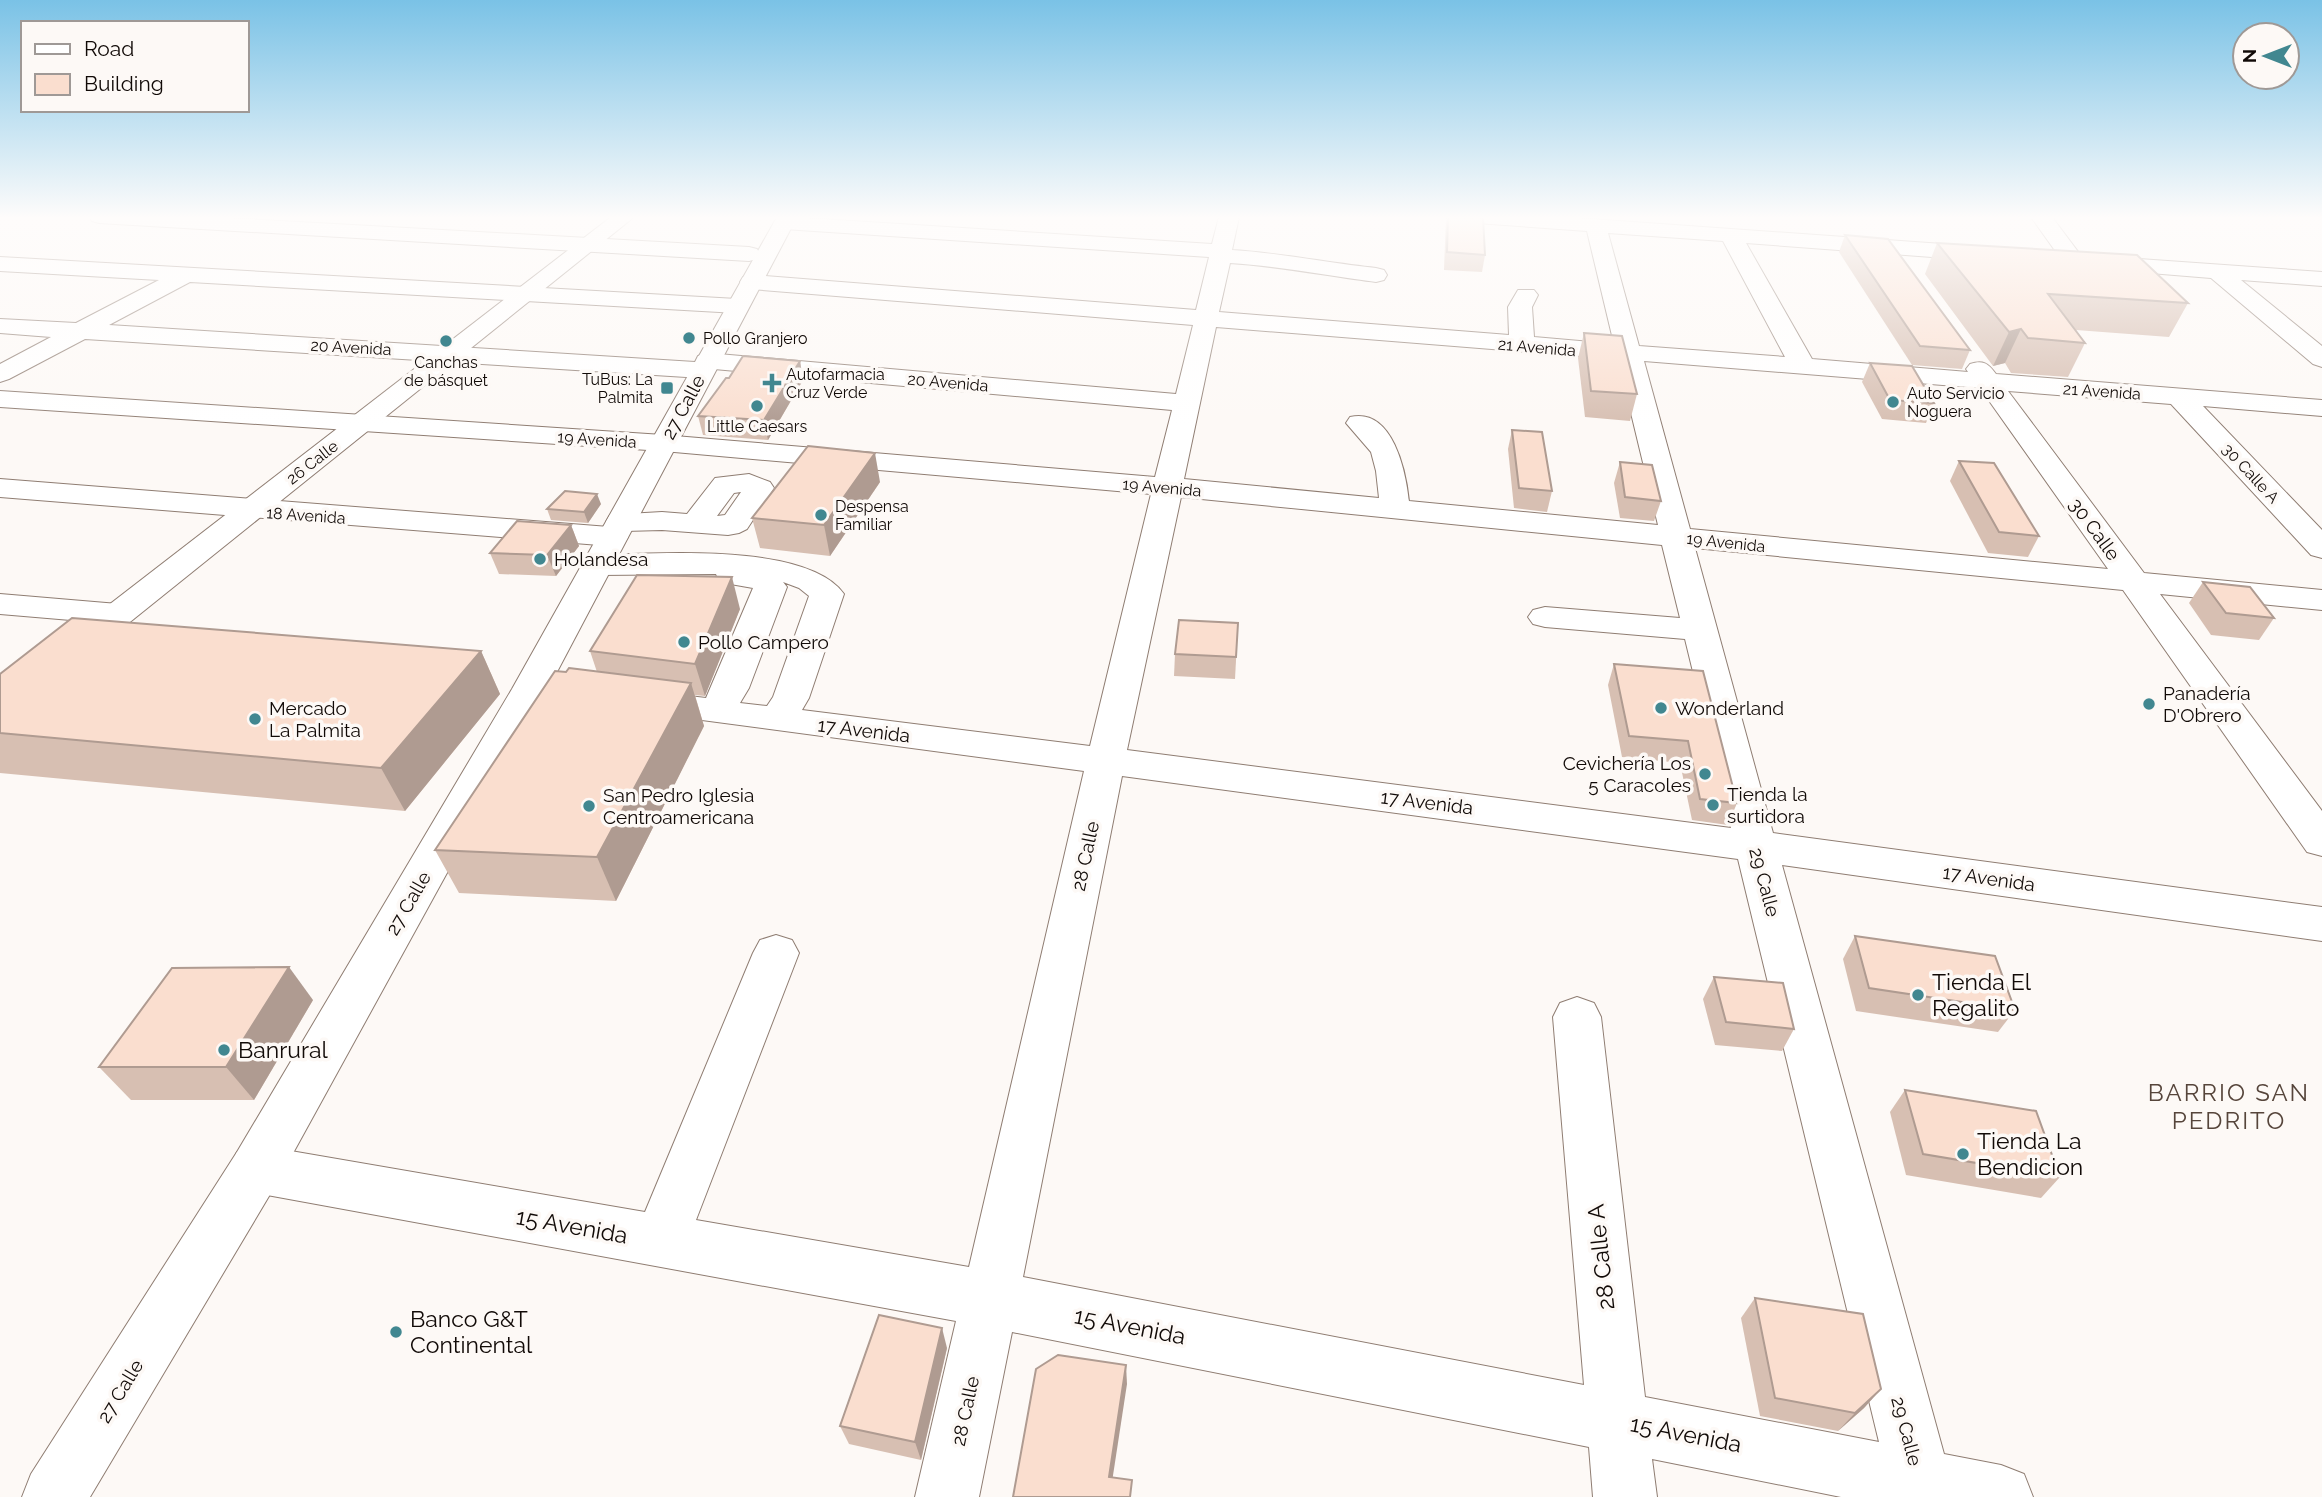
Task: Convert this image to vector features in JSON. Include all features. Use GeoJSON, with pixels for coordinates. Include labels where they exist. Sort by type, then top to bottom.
{"type":"FeatureCollection","features":[{"type":"Feature","properties":{"kind":"street"},"geometry":{"type":"LineString","coordinates":[[0,374],[163,287]]}},
{"type":"Feature","properties":{"kind":"street","name":"21 Avenida"},"geometry":{"type":"LineString","coordinates":[[387,287],[525,295],[744,295],[1207,320],[2322,408]]}},
{"type":"Feature","properties":{"kind":"street","name":"26 Calle"},"geometry":{"type":"LineString","coordinates":[[0,709],[536,287]]}},
{"type":"Feature","properties":{"kind":"street","name":"27 Calle"},"geometry":{"type":"LineString","coordinates":[[739,287],[744,295]]}},
{"type":"Feature","properties":{"kind":"street","name":"27 Calle"},"geometry":{"type":"LineString","coordinates":[[54,1497],[550,692],[605,551],[748,287]]}},
{"type":"Feature","properties":{"kind":"street","name":"28 Calle"},"geometry":{"type":"LineString","coordinates":[[947,1497],[1106,760],[1214,287]]}},
{"type":"Feature","properties":{"kind":"street","name":"29 Calle"},"geometry":{"type":"LineString","coordinates":[[1612,287],[1922,1489]]}},
{"type":"Feature","properties":{"kind":"street"},"geometry":{"type":"LineString","coordinates":[[1759,287],[1804,368]]}},
{"type":"Feature","properties":{"kind":"street"},"geometry":{"type":"LineString","coordinates":[[2235,287],[2322,359]]}},
{"type":"Feature","properties":{"kind":"street"},"geometry":{"type":"LineString","coordinates":[[1522,345],[1520,307],[1526,295]]}},
{"type":"Feature","properties":{"kind":"street","name":"20 Avenida"},"geometry":{"type":"LineString","coordinates":[[0,326],[705,366],[1189,403]]}},
{"type":"Feature","properties":{"kind":"street","name":"30 Calle"},"geometry":{"type":"LineString","coordinates":[[1964,349],[2322,841]]}},
{"type":"Feature","properties":{"kind":"street","name":"30 Calle A"},"geometry":{"type":"LineString","coordinates":[[2179,397],[2322,548]]}},
{"type":"Feature","properties":{"kind":"street","name":"19 Avenida"},"geometry":{"type":"LineString","coordinates":[[0,399],[663,443],[1170,487],[2322,600]]}},
{"type":"Feature","properties":{"kind":"street"},"geometry":{"type":"LineString","coordinates":[[1360,423],[1375,436],[1390,457],[1395,509]]}},
{"type":"Feature","properties":{"kind":"street","name":"18 Avenida"},"geometry":{"type":"LineString","coordinates":[[0,488],[250,510],[605,551]]}},
{"type":"Feature","properties":{"kind":"street"},"geometry":{"type":"LineString","coordinates":[[605,551],[695,524]]}},
{"type":"Feature","properties":{"kind":"street"},"geometry":{"type":"LineString","coordinates":[[605,551],[762,577],[767,582],[770,587],[731,688],[716,712]]}},
{"type":"Feature","properties":{"kind":"street"},"geometry":{"type":"LineString","coordinates":[[605,551],[770,568],[799,574],[819,583],[827,594],[791,698],[777,719]]}},
{"type":"Feature","properties":{"kind":"street"},"geometry":{"type":"LineString","coordinates":[[0,604],[118,614]]}},
{"type":"Feature","properties":{"kind":"street"},"geometry":{"type":"LineString","coordinates":[[1545,617],[1700,629]]}},
{"type":"Feature","properties":{"kind":"street","name":"17 Avenida"},"geometry":{"type":"LineString","coordinates":[[610,699],[1106,760],[1755,845],[2322,924]]}},
{"type":"Feature","properties":{"kind":"street"},"geometry":{"type":"LineString","coordinates":[[660,1242],[776,953]]}},
{"type":"Feature","properties":{"kind":"street","name":"28 Calle A"},"geometry":{"type":"LineString","coordinates":[[1577,1017],[1625,1497]]}},
{"type":"Feature","properties":{"kind":"street","name":"15 Avenida"},"geometry":{"type":"LineString","coordinates":[[256,1169],[989,1299],[1618,1420],[1922,1489],[2001,1497]]}},
{"type":"Feature","properties":{"kind":"building"},"geometry":{"type":"Polygon","coordinates":[[[1880,287],[1923,287],[1970,350],[1920,346],[1880,287]]]}},
{"type":"Feature","properties":{"kind":"building"},"geometry":{"type":"Polygon","coordinates":[[[1972,287],[2171,287],[2188,303],[2048,294],[2085,343],[2028,338],[2021,329],[2009,332],[1972,287]]]}},
{"type":"Feature","properties":{"kind":"building"},"geometry":{"type":"Polygon","coordinates":[[[1584,333],[1622,336],[1637,394],[1591,391],[1584,333]]]}},
{"type":"Feature","properties":{"kind":"building"},"geometry":{"type":"Polygon","coordinates":[[[743,356],[800,361],[764,420],[698,416],[726,378],[729,378],[743,356]]]}},
{"type":"Feature","properties":{"kind":"building"},"geometry":{"type":"Polygon","coordinates":[[[1870,363],[1912,366],[1934,403],[1890,400],[1870,363]]]}},
{"type":"Feature","properties":{"kind":"building"},"geometry":{"type":"Polygon","coordinates":[[[1512,430],[1542,432],[1552,491],[1519,488],[1512,430]]]}},
{"type":"Feature","properties":{"kind":"building"},"geometry":{"type":"Polygon","coordinates":[[[808,446],[875,453],[824,525],[752,518],[808,446]]]}},
{"type":"Feature","properties":{"kind":"building"},"geometry":{"type":"Polygon","coordinates":[[[1959,461],[1994,463],[2039,536],[1999,532],[1959,461]]]}},
{"type":"Feature","properties":{"kind":"building"},"geometry":{"type":"Polygon","coordinates":[[[1620,462],[1652,465],[1661,501],[1625,497],[1620,462]]]}},
{"type":"Feature","properties":{"kind":"building"},"geometry":{"type":"Polygon","coordinates":[[[565,491],[597,494],[584,512],[547,509],[565,491]]]}},
{"type":"Feature","properties":{"kind":"building"},"geometry":{"type":"Polygon","coordinates":[[[517,521],[571,525],[547,555],[490,553],[517,521]]]}},
{"type":"Feature","properties":{"kind":"building"},"geometry":{"type":"Polygon","coordinates":[[[637,575],[732,577],[695,664],[590,651],[637,575]]]}},
{"type":"Feature","properties":{"kind":"building"},"geometry":{"type":"Polygon","coordinates":[[[2203,582],[2250,587],[2274,618],[2226,613],[2203,582]]]}},
{"type":"Feature","properties":{"kind":"building"},"geometry":{"type":"Polygon","coordinates":[[[72,618],[481,651],[381,768],[0,733],[0,674],[72,618]]]}},
{"type":"Feature","properties":{"kind":"building"},"geometry":{"type":"Polygon","coordinates":[[[1179,620],[1238,623],[1236,657],[1175,654],[1179,620]]]}},
{"type":"Feature","properties":{"kind":"building"},"geometry":{"type":"Polygon","coordinates":[[[1614,664],[1703,671],[1737,803],[1700,799],[1688,741],[1629,736],[1614,664]]]}},
{"type":"Feature","properties":{"kind":"building"},"geometry":{"type":"Polygon","coordinates":[[[569,668],[691,683],[597,857],[435,850],[555,671],[566,672],[569,668]]]}},
{"type":"Feature","properties":{"kind":"building"},"geometry":{"type":"Polygon","coordinates":[[[1855,936],[1995,956],[2015,1010],[1869,988],[1855,936]]]}},
{"type":"Feature","properties":{"kind":"building"},"geometry":{"type":"Polygon","coordinates":[[[289,967],[226,1067],[99,1067],[172,968],[289,967]]]}},
{"type":"Feature","properties":{"kind":"building"},"geometry":{"type":"Polygon","coordinates":[[[1714,977],[1783,983],[1794,1029],[1726,1022],[1714,977]]]}},
{"type":"Feature","properties":{"kind":"building"},"geometry":{"type":"Polygon","coordinates":[[[1905,1090],[2036,1111],[2060,1177],[1923,1154],[1905,1090]]]}},
{"type":"Feature","properties":{"kind":"building"},"geometry":{"type":"Polygon","coordinates":[[[1755,1298],[1863,1314],[1881,1389],[1855,1413],[1775,1398],[1755,1298]]]}},
{"type":"Feature","properties":{"kind":"building"},"geometry":{"type":"Polygon","coordinates":[[[879,1315],[942,1328],[915,1442],[840,1426],[879,1315]]]}},
{"type":"Feature","properties":{"kind":"building"},"geometry":{"type":"Polygon","coordinates":[[[1058,1355],[1126,1365],[1109,1477],[1132,1480],[1130,1497],[1013,1497],[1036,1369],[1058,1355]]]}},
{"type":"Feature","properties":{"kind":"place","name":"Pollo Granjero"},"geometry":{"type":"Point","coordinates":[689,338]}},
{"type":"Feature","properties":{"kind":"place","name":"Canchas de básquet"},"geometry":{"type":"Point","coordinates":[446,341]}},
{"type":"Feature","properties":{"kind":"place","name":"Autofarmacia Cruz Verde"},"geometry":{"type":"Point","coordinates":[772,383]}},
{"type":"Feature","properties":{"kind":"place","name":"TuBus: La Palmita"},"geometry":{"type":"Point","coordinates":[667,388]}},
{"type":"Feature","properties":{"kind":"place","name":"Auto Servicio Noguera"},"geometry":{"type":"Point","coordinates":[1893,402]}},
{"type":"Feature","properties":{"kind":"place","name":"Little Caesars"},"geometry":{"type":"Point","coordinates":[757,406]}},
{"type":"Feature","properties":{"kind":"place","name":"Despensa Familiar"},"geometry":{"type":"Point","coordinates":[821,515]}},
{"type":"Feature","properties":{"kind":"place","name":"Holandesa"},"geometry":{"type":"Point","coordinates":[540,559]}},
{"type":"Feature","properties":{"kind":"place","name":"Pollo Campero"},"geometry":{"type":"Point","coordinates":[684,642]}},
{"type":"Feature","properties":{"kind":"place","name":"Panadería D'Obrero"},"geometry":{"type":"Point","coordinates":[2149,704]}},
{"type":"Feature","properties":{"kind":"place","name":"Wonderland"},"geometry":{"type":"Point","coordinates":[1661,708]}},
{"type":"Feature","properties":{"kind":"place","name":"Mercado La Palmita"},"geometry":{"type":"Point","coordinates":[255,719]}},
{"type":"Feature","properties":{"kind":"place","name":"Cevichería Los 5 Caracoles"},"geometry":{"type":"Point","coordinates":[1705,774]}},
{"type":"Feature","properties":{"kind":"place","name":"Tienda la surtidora"},"geometry":{"type":"Point","coordinates":[1713,805]}},
{"type":"Feature","properties":{"kind":"place","name":"San Pedro Iglesia Centroamericana"},"geometry":{"type":"Point","coordinates":[589,806]}},
{"type":"Feature","properties":{"kind":"place","name":"Tienda El Regalito"},"geometry":{"type":"Point","coordinates":[1918,995]}},
{"type":"Feature","properties":{"kind":"place","name":"Banrural"},"geometry":{"type":"Point","coordinates":[224,1050]}},
{"type":"Feature","properties":{"kind":"place","name":"Tienda La Bendicion"},"geometry":{"type":"Point","coordinates":[1963,1154]}},
{"type":"Feature","properties":{"kind":"place","name":"Banco G&T Continental"},"geometry":{"type":"Point","coordinates":[396,1332]}},
{"type":"Feature","properties":{"kind":"district","name":"BARRIO SAN PEDRITO"},"geometry":{"type":"Point","coordinates":[2229,1107]}}]}
